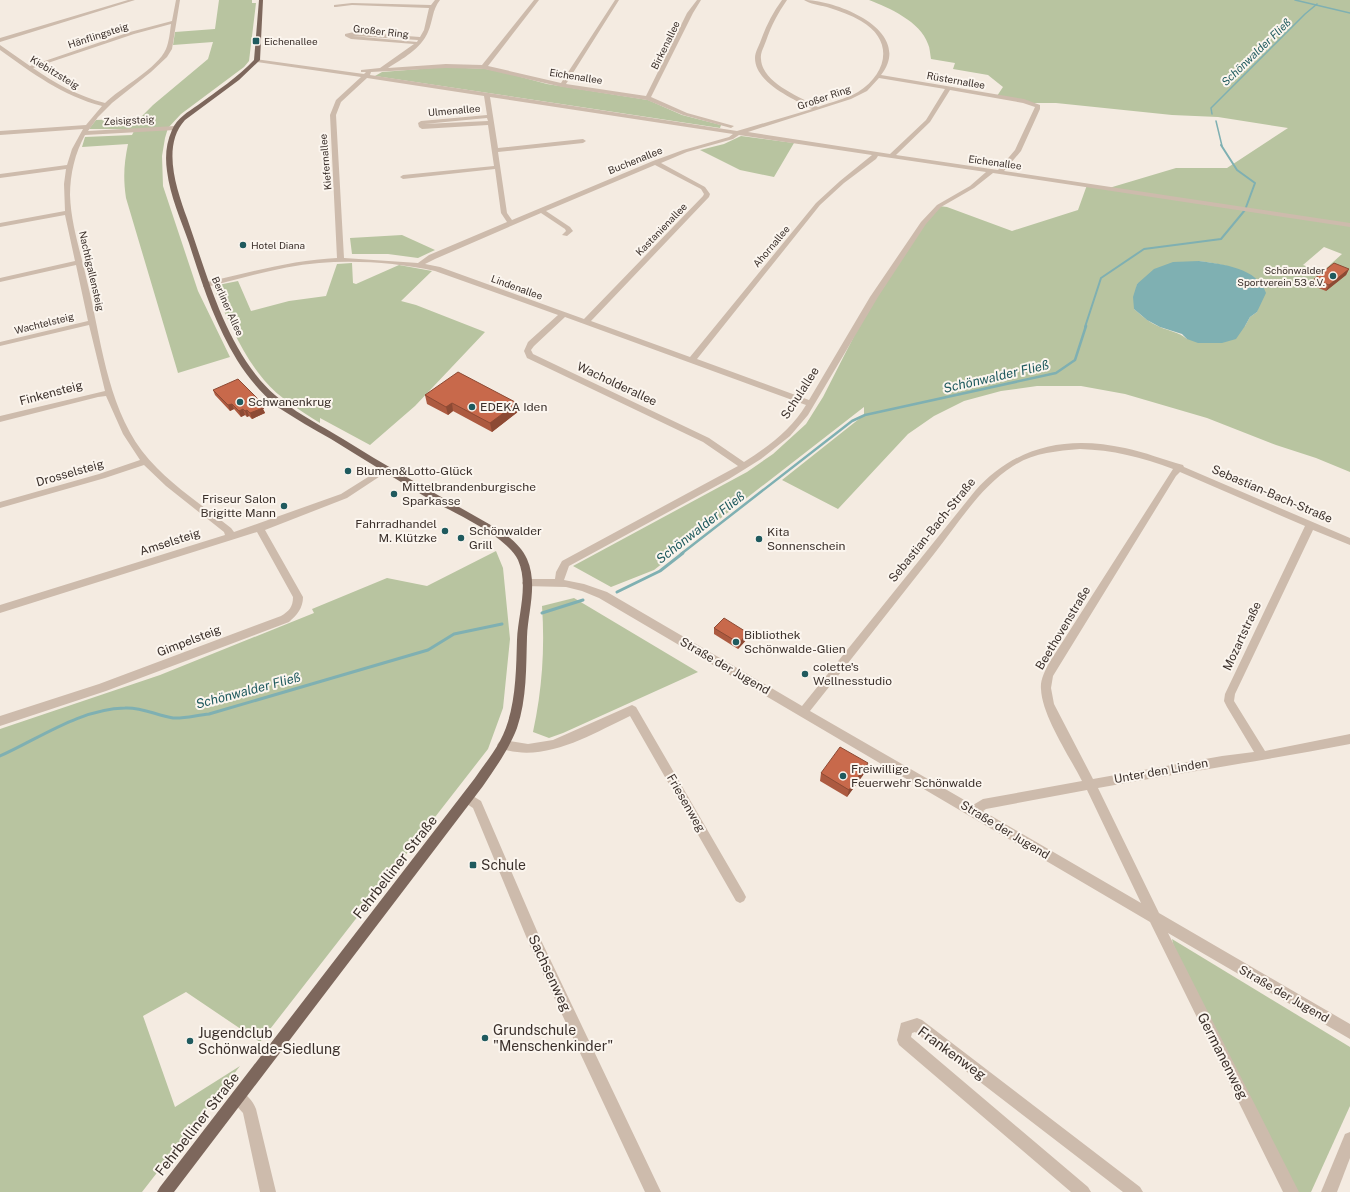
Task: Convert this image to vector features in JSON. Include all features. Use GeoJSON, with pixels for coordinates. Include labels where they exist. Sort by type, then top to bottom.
{"type":"FeatureCollection","features":[{"type":"Feature","properties":{"kind":"main road"},"geometry":{"type":"LineString","coordinates":[[175,128],[184,118],[258,60],[261,0]]}},
{"type":"Feature","properties":{"kind":"main road","name":"Berliner Allee"},"geometry":{"type":"LineString","coordinates":[[175,128],[171,148],[170,178],[206,285],[239,356],[256,380],[268,393],[299,416],[490,530]]}},
{"type":"Feature","properties":{"kind":"main road","name":"Fehrbelliner Straße"},"geometry":{"type":"LineString","coordinates":[[165,1192],[468,798],[503,745],[516,713],[520,688],[522,631],[527,604],[527,583],[525,568],[521,556],[509,543],[490,530]]}},
{"type":"Feature","properties":{"kind":"street"},"geometry":{"type":"LineString","coordinates":[[0,40],[133,0]]}},
{"type":"Feature","properties":{"kind":"street","name":"Nachtigallensteig"},"geometry":{"type":"LineString","coordinates":[[178,0],[169,49],[162,60],[105,105],[84,130],[75,149],[69,168],[67,184],[68,212],[109,393],[120,422],[146,461],[166,480],[228,530],[231,536]]}},
{"type":"Feature","properties":{"kind":"street"},"geometry":{"type":"LineString","coordinates":[[484,67],[537,0]]}},
{"type":"Feature","properties":{"kind":"street"},"geometry":{"type":"LineString","coordinates":[[562,85],[617,0]]}},
{"type":"Feature","properties":{"kind":"street","name":"Birkenallee"},"geometry":{"type":"LineString","coordinates":[[648,98],[690,13],[699,0]]}},
{"type":"Feature","properties":{"kind":"street"},"geometry":{"type":"LineString","coordinates":[[785,0],[771,19],[759,53],[760,68],[766,77],[777,86],[817,109]]}},
{"type":"Feature","properties":{"kind":"street","name":"Großer Ring"},"geometry":{"type":"LineString","coordinates":[[737,133],[817,109],[859,94],[866,89],[886,65],[887,58],[885,43],[881,34],[858,17],[842,10],[806,0]]}},
{"type":"Feature","properties":{"kind":"street"},"geometry":{"type":"LineString","coordinates":[[366,1],[435,3]]}},
{"type":"Feature","properties":{"kind":"street"},"geometry":{"type":"LineString","coordinates":[[336,6],[352,4],[435,3]]}},
{"type":"Feature","properties":{"kind":"street","name":"Großer Ring"},"geometry":{"type":"LineString","coordinates":[[380,70],[406,54],[418,41],[427,27],[428,15],[435,3]]}},
{"type":"Feature","properties":{"kind":"street","name":"Hänflingsteig"},"geometry":{"type":"LineString","coordinates":[[29,68],[132,33],[174,22]]}},
{"type":"Feature","properties":{"kind":"street","name":"Großer Ring"},"geometry":{"type":"LineString","coordinates":[[354,34],[418,41],[351,37],[347,35],[354,34]]}},
{"type":"Feature","properties":{"kind":"street","name":"Kiebitzsteig"},"geometry":{"type":"LineString","coordinates":[[0,47],[29,68],[62,88],[83,98],[105,105]]}},
{"type":"Feature","properties":{"kind":"street","name":"Eichenallee"},"geometry":{"type":"LineString","coordinates":[[258,60],[990,172],[1350,225]]}},
{"type":"Feature","properties":{"kind":"street","name":"Eichenallee"},"geometry":{"type":"LineString","coordinates":[[339,72],[446,66],[484,67],[562,85],[648,98],[685,114],[743,130],[737,133]]}},
{"type":"Feature","properties":{"kind":"street"},"geometry":{"type":"LineString","coordinates":[[366,76],[371,71]]}},
{"type":"Feature","properties":{"kind":"street","name":"Kiefernallee"},"geometry":{"type":"LineString","coordinates":[[342,260],[333,115],[338,101],[366,76]]}},
{"type":"Feature","properties":{"kind":"street","name":"Rüsternallee"},"geometry":{"type":"LineString","coordinates":[[877,76],[1032,103],[1038,106],[1021,146],[1015,156],[1005,164],[998,173]]}},
{"type":"Feature","properties":{"kind":"street"},"geometry":{"type":"LineString","coordinates":[[892,156],[893,153],[928,121],[948,89]]}},
{"type":"Feature","properties":{"kind":"street","name":"Ulmenallee"},"geometry":{"type":"LineString","coordinates":[[487,95],[504,213],[511,223]]}},
{"type":"Feature","properties":{"kind":"street","name":"Ulmenallee"},"geometry":{"type":"LineString","coordinates":[[490,120],[422,127],[421,123],[490,120]]}},
{"type":"Feature","properties":{"kind":"street","name":"Zeisigsteig"},"geometry":{"type":"LineString","coordinates":[[0,133],[175,128]]}},
{"type":"Feature","properties":{"kind":"street","name":"Buchenallee"},"geometry":{"type":"LineString","coordinates":[[419,265],[432,257],[655,162],[697,147],[731,138],[737,133]]}},
{"type":"Feature","properties":{"kind":"street"},"geometry":{"type":"LineString","coordinates":[[495,150],[583,141]]}},
{"type":"Feature","properties":{"kind":"street","name":"Ahornallee"},"geometry":{"type":"LineString","coordinates":[[692,360],[818,204],[842,182],[874,158],[876,154]]}},
{"type":"Feature","properties":{"kind":"street","name":"Kastanienallee"},"geometry":{"type":"LineString","coordinates":[[586,322],[706,197],[703,188],[655,162]]}},
{"type":"Feature","properties":{"kind":"street"},"geometry":{"type":"LineString","coordinates":[[403,177],[498,166]]}},
{"type":"Feature","properties":{"kind":"street"},"geometry":{"type":"LineString","coordinates":[[0,176],[69,168]]}},
{"type":"Feature","properties":{"kind":"street","name":"Schulallee"},"geometry":{"type":"LineString","coordinates":[[559,582],[561,572],[565,564],[744,466],[777,443],[787,434],[800,420],[874,297],[922,223],[939,206],[972,187],[990,172]]}},
{"type":"Feature","properties":{"kind":"street"},"geometry":{"type":"LineString","coordinates":[[541,210],[568,228],[570,232],[565,235]]}},
{"type":"Feature","properties":{"kind":"street"},"geometry":{"type":"LineString","coordinates":[[0,225],[68,212]]}},
{"type":"Feature","properties":{"kind":"street","name":"Lindenallee"},"geometry":{"type":"LineString","coordinates":[[206,285],[285,266],[342,260],[419,265],[437,269],[810,403]]}},
{"type":"Feature","properties":{"kind":"street"},"geometry":{"type":"LineString","coordinates":[[0,280],[80,262]]}},
{"type":"Feature","properties":{"kind":"street","name":"Wacholderallee"},"geometry":{"type":"LineString","coordinates":[[564,314],[531,344],[528,348],[528,353],[530,356],[706,440],[744,466]]}},
{"type":"Feature","properties":{"kind":"street","name":"Wachtelsteig"},"geometry":{"type":"LineString","coordinates":[[0,344],[93,322]]}},
{"type":"Feature","properties":{"kind":"street","name":"Finkensteig"},"geometry":{"type":"LineString","coordinates":[[0,419],[98,394],[109,393]]}},
{"type":"Feature","properties":{"kind":"street","name":"Sebastian-Bach-Straße"},"geometry":{"type":"LineString","coordinates":[[803,712],[984,486],[1011,464],[1030,454],[1082,445],[1102,446],[1137,453],[1180,467],[1350,542]]}},
{"type":"Feature","properties":{"kind":"street","name":"Drosselsteig"},"geometry":{"type":"LineString","coordinates":[[0,505],[102,476],[146,461]]}},
{"type":"Feature","properties":{"kind":"street","name":"Beethovenstraße"},"geometry":{"type":"LineString","coordinates":[[1157,920],[1049,704],[1046,688],[1048,676],[1053,666],[1173,474],[1180,467]]}},
{"type":"Feature","properties":{"kind":"street","name":"Amselsteig"},"geometry":{"type":"LineString","coordinates":[[0,609],[259,528],[344,496],[387,469]]}},
{"type":"Feature","properties":{"kind":"street","name":"Mozartstraße"},"geometry":{"type":"LineString","coordinates":[[1262,756],[1232,707],[1229,701],[1230,694],[1310,525]]}},
{"type":"Feature","properties":{"kind":"street","name":"Gimpelsteig"},"geometry":{"type":"LineString","coordinates":[[0,721],[102,688],[285,619],[299,604],[298,598],[259,528]]}},
{"type":"Feature","properties":{"kind":"street","name":"Straße der Jugend"},"geometry":{"type":"LineString","coordinates":[[527,583],[559,582],[585,586],[603,595],[1350,1032]]}},
{"type":"Feature","properties":{"kind":"street","name":"Friesenweg"},"geometry":{"type":"LineString","coordinates":[[503,745],[527,749],[542,748],[581,734],[632,710],[740,897]]}},
{"type":"Feature","properties":{"kind":"street","name":"Unter den Linden"},"geometry":{"type":"LineString","coordinates":[[974,811],[983,804],[1222,761],[1262,756],[1350,739]]}},
{"type":"Feature","properties":{"kind":"street","name":"Sachsenweg"},"geometry":{"type":"LineString","coordinates":[[468,798],[477,805],[536,942],[653,1192]]}},
{"type":"Feature","properties":{"kind":"street","name":"Germanenweg"},"geometry":{"type":"LineString","coordinates":[[1157,920],[1168,946],[1291,1192]]}},
{"type":"Feature","properties":{"kind":"street","name":"Frankenweg"},"geometry":{"type":"LineString","coordinates":[[1083,1192],[904,1040],[906,1028],[917,1025],[1135,1192]]}},
{"type":"Feature","properties":{"kind":"street"},"geometry":{"type":"LineString","coordinates":[[238,1097],[248,1109],[268,1192]]}},
{"type":"Feature","properties":{"kind":"street"},"geometry":{"type":"LineString","coordinates":[[1329,1192],[1350,1139]]}},
{"type":"Feature","properties":{"kind":"green space"},"geometry":{"type":"Polygon","coordinates":[[[219,0],[252,0],[252,3],[256,3],[249,61],[244,67],[181,114],[168,128],[162,156],[163,186],[198,291],[230,357],[178,373],[126,198],[124,171],[128,144],[82,147],[85,137],[132,135],[135,129],[89,129],[96,120],[140,118],[153,105],[208,59],[213,42],[173,45],[175,32],[215,29],[219,0]]]}},
{"type":"Feature","properties":{"kind":"green space"},"geometry":{"type":"Polygon","coordinates":[[[869,0],[1350,0],[1350,472],[1207,418],[1125,394],[1081,386],[1037,386],[1001,391],[964,401],[934,416],[908,434],[838,509],[782,480],[864,415],[864,407],[654,570],[611,587],[573,566],[747,472],[773,454],[806,424],[823,397],[874,297],[909,242],[939,206],[947,207],[1012,231],[1078,210],[1087,185],[1109,188],[1176,168],[1227,168],[1288,128],[1218,117],[1172,115],[1056,103],[1032,103],[997,96],[1003,87],[988,75],[953,69],[955,63],[931,59],[930,49],[924,36],[911,22],[894,11],[869,0]],[[1324,247],[1303,265],[1322,272],[1342,254],[1324,247]],[[1199,261],[1137,284],[1134,309],[1153,323],[1187,339],[1245,326],[1250,317],[1257,312],[1262,283],[1248,274],[1232,268],[1199,261]]]}},
{"type":"Feature","properties":{"kind":"green space"},"geometry":{"type":"Polygon","coordinates":[[[445,67],[486,69],[547,84],[648,100],[682,115],[721,125],[720,128],[375,76],[382,72],[445,67]]]}},
{"type":"Feature","properties":{"kind":"green space"},"geometry":{"type":"Polygon","coordinates":[[[741,136],[794,143],[774,177],[740,170],[700,150],[724,144],[741,136]]]}},
{"type":"Feature","properties":{"kind":"green space"},"geometry":{"type":"Polygon","coordinates":[[[402,235],[435,250],[418,258],[388,254],[352,254],[350,238],[402,235]]]}},
{"type":"Feature","properties":{"kind":"green space"},"geometry":{"type":"Polygon","coordinates":[[[352,263],[353,283],[356,284],[399,265],[432,271],[401,301],[416,305],[485,332],[415,406],[370,445],[320,418],[320,423],[290,404],[270,387],[248,359],[213,286],[238,281],[251,311],[289,301],[326,296],[337,264],[352,263]]]}},
{"type":"Feature","properties":{"kind":"green space"},"geometry":{"type":"Polygon","coordinates":[[[496,551],[503,568],[510,639],[503,708],[488,749],[260,1042],[186,992],[143,1016],[175,1107],[240,1066],[142,1192],[0,1192],[0,729],[160,675],[314,613],[312,609],[387,578],[427,586],[496,551]]]}},
{"type":"Feature","properties":{"kind":"green space"},"geometry":{"type":"Polygon","coordinates":[[[574,598],[698,672],[563,733],[549,738],[533,732],[539,701],[542,669],[542,606],[574,598]]]}},
{"type":"Feature","properties":{"kind":"green space"},"geometry":{"type":"Polygon","coordinates":[[[1172,939],[1350,1047],[1350,1106],[1311,1192],[1295,1192],[1175,952],[1172,939]]]}},
{"type":"Feature","properties":{"kind":"water"},"geometry":{"type":"Polygon","coordinates":[[[1199,261],[1228,266],[1247,273],[1262,285],[1266,293],[1257,312],[1250,317],[1236,339],[1222,343],[1198,343],[1187,339],[1182,334],[1160,327],[1147,320],[1134,309],[1133,297],[1137,284],[1154,269],[1173,262],[1199,261]]]}},
{"type":"Feature","properties":{"kind":"building"},"geometry":{"type":"Polygon","coordinates":[[[1334,263],[1349,269],[1329,285],[1314,279],[1334,263]]]}},
{"type":"Feature","properties":{"kind":"building","name":"EDEKA Iden"},"geometry":{"type":"Polygon","coordinates":[[[458,372],[517,403],[490,423],[452,403],[446,407],[425,395],[458,372]]]}},
{"type":"Feature","properties":{"kind":"building","name":"Schwanenkrug"},"geometry":{"type":"Polygon","coordinates":[[[238,379],[262,403],[260,405],[263,408],[250,413],[243,409],[239,411],[232,404],[228,405],[213,390],[238,379]]]}},
{"type":"Feature","properties":{"kind":"building"},"geometry":{"type":"Polygon","coordinates":[[[724,618],[748,633],[739,643],[714,628],[724,618]]]}},
{"type":"Feature","properties":{"kind":"building","name":"Freiwillige Feuerwehr Schönwalde"},"geometry":{"type":"Polygon","coordinates":[[[840,747],[868,763],[849,790],[821,773],[840,747]]]}},
{"type":"Feature","properties":{"kind":"waterway"},"geometry":{"type":"LineString","coordinates":[[1295,0],[1316,5]]}},
{"type":"Feature","properties":{"kind":"waterway","name":"Schönwalder Fließ"},"geometry":{"type":"LineString","coordinates":[[1212,114],[1211,108],[1316,5]]}},
{"type":"Feature","properties":{"kind":"waterway"},"geometry":{"type":"LineString","coordinates":[[1316,5],[1350,13]]}},
{"type":"Feature","properties":{"kind":"waterway","name":"Schönwalder Fließ"},"geometry":{"type":"LineString","coordinates":[[1216,121],[1222,146]]}},
{"type":"Feature","properties":{"kind":"waterway","name":"Schönwalder Fließ"},"geometry":{"type":"LineString","coordinates":[[1085,327],[1101,278],[1144,249],[1221,239],[1245,210],[1255,183],[1237,170],[1221,145]]}},
{"type":"Feature","properties":{"kind":"waterway","name":"Schönwalder Fließ"},"geometry":{"type":"LineString","coordinates":[[681,554],[852,421],[865,415],[1056,373],[1075,360],[1086,326]]}},
{"type":"Feature","properties":{"kind":"waterway","name":"Schönwalder Fließ"},"geometry":{"type":"LineString","coordinates":[[617,592],[660,571],[683,553]]}},
{"type":"Feature","properties":{"kind":"waterway","name":"Schönwalder Fließ"},"geometry":{"type":"LineString","coordinates":[[542,613],[583,600]]}},
{"type":"Feature","properties":{"kind":"waterway","name":"Schönwalder Fließ"},"geometry":{"type":"LineString","coordinates":[[0,756],[61,726],[92,713],[131,708],[173,718],[209,714],[428,650],[454,634],[502,624]]}},
{"type":"Feature","properties":{"kind":"place","name":"Eichenallee"},"geometry":{"type":"Point","coordinates":[256,41]}},
{"type":"Feature","properties":{"kind":"place","name":"Hotel Diana"},"geometry":{"type":"Point","coordinates":[243,245]}},
{"type":"Feature","properties":{"kind":"place","name":"Schönwalder Sportverein 53 e.V."},"geometry":{"type":"Point","coordinates":[1333,276]}},
{"type":"Feature","properties":{"kind":"place","name":"Schwanenkrug"},"geometry":{"type":"Point","coordinates":[240,402]}},
{"type":"Feature","properties":{"kind":"place","name":"EDEKA Iden"},"geometry":{"type":"Point","coordinates":[472,407]}},
{"type":"Feature","properties":{"kind":"place","name":"Blumen&Lotto-Glück"},"geometry":{"type":"Point","coordinates":[348,471]}},
{"type":"Feature","properties":{"kind":"place","name":"Mittelbrandenburgische Sparkasse"},"geometry":{"type":"Point","coordinates":[394,494]}},
{"type":"Feature","properties":{"kind":"place","name":"Friseur Salon Brigitte Mann"},"geometry":{"type":"Point","coordinates":[284,506]}},
{"type":"Feature","properties":{"kind":"place","name":"Fahrradhandel M. Klützke"},"geometry":{"type":"Point","coordinates":[445,531]}},
{"type":"Feature","properties":{"kind":"place","name":"Schönwalder Grill"},"geometry":{"type":"Point","coordinates":[461,538]}},
{"type":"Feature","properties":{"kind":"place","name":"Kita Sonnenschein"},"geometry":{"type":"Point","coordinates":[759,539]}},
{"type":"Feature","properties":{"kind":"place","name":"Bibliothek Schönwalde-Glien"},"geometry":{"type":"Point","coordinates":[736,642]}},
{"type":"Feature","properties":{"kind":"place","name":"colette's Wellnesstudio"},"geometry":{"type":"Point","coordinates":[805,674]}},
{"type":"Feature","properties":{"kind":"place","name":"Freiwillige Feuerwehr Schönwalde"},"geometry":{"type":"Point","coordinates":[843,776]}},
{"type":"Feature","properties":{"kind":"place","name":"Schule"},"geometry":{"type":"Point","coordinates":[473,865]}},
{"type":"Feature","properties":{"kind":"place","name":"Grundschule \"Menschenkinder\""},"geometry":{"type":"Point","coordinates":[485,1038]}},
{"type":"Feature","properties":{"kind":"place","name":"Jugendclub Schönwalde-Siedlung"},"geometry":{"type":"Point","coordinates":[190,1041]}}]}
